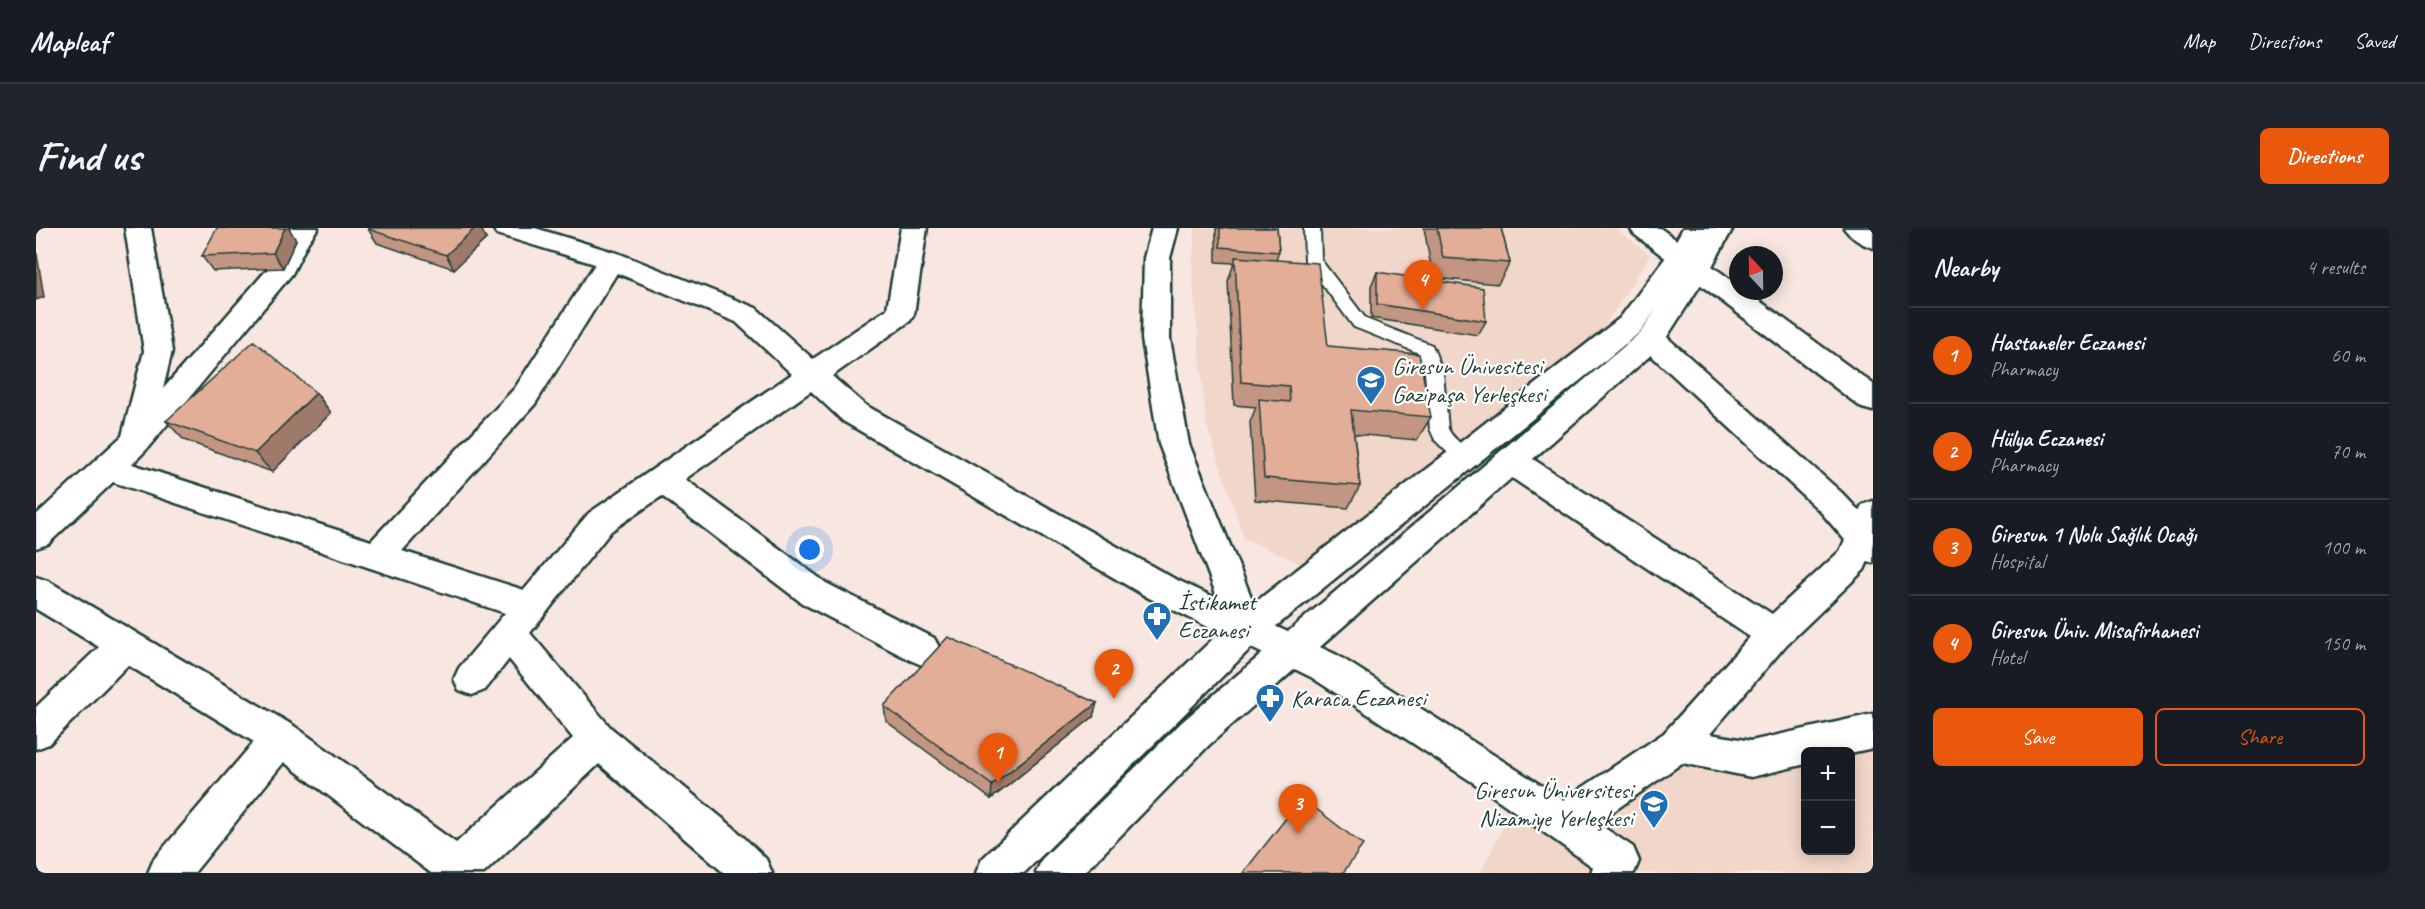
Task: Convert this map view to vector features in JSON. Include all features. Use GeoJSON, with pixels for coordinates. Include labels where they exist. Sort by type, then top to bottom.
{"type":"FeatureCollection","features":[{"type":"Feature","properties":{"kind":"street"},"geometry":{"type":"LineString","coordinates":[[135,442],[158,351],[138,228]]}},
{"type":"Feature","properties":{"kind":"street"},"geometry":{"type":"LineString","coordinates":[[36,535],[135,442],[283,268],[296,240],[305,228]]}},
{"type":"Feature","properties":{"kind":"street"},"geometry":{"type":"LineString","coordinates":[[472,679],[600,522],[900,314],[914,228]]}},
{"type":"Feature","properties":{"kind":"street"},"geometry":{"type":"LineString","coordinates":[[1165,228],[1157,258],[1156,339],[1174,444],[1247,629]]}},
{"type":"Feature","properties":{"kind":"street"},"geometry":{"type":"LineString","coordinates":[[1643,228],[1688,264],[1873,400]]}},
{"type":"Feature","properties":{"kind":"street"},"geometry":{"type":"LineString","coordinates":[[1056,873],[1196,733],[1651,339],[1688,264],[1696,228]]}},
{"type":"Feature","properties":{"kind":"street"},"geometry":{"type":"LineString","coordinates":[[996,873],[1247,629],[1630,325],[1720,228]]}},
{"type":"Feature","properties":{"kind":"street"},"geometry":{"type":"LineString","coordinates":[[1857,228],[1873,239]]}},
{"type":"Feature","properties":{"kind":"street"},"geometry":{"type":"LineString","coordinates":[[526,231],[611,260],[746,315],[854,413],[1161,588],[1324,666],[1493,774],[1619,861],[1611,873]]}},
{"type":"Feature","properties":{"kind":"street"},"geometry":{"type":"LineString","coordinates":[[377,556],[525,396],[611,260]]}},
{"type":"Feature","properties":{"kind":"street"},"geometry":{"type":"LineString","coordinates":[[1564,823],[1677,745],[1774,634],[1852,561],[1869,533],[1831,502],[1651,339]]}},
{"type":"Feature","properties":{"kind":"street"},"geometry":{"type":"LineString","coordinates":[[1511,461],[1774,634]]}},
{"type":"Feature","properties":{"kind":"street"},"geometry":{"type":"LineString","coordinates":[[108,468],[377,556],[520,620],[598,740],[719,841],[752,873]]}},
{"type":"Feature","properties":{"kind":"street"},"geometry":{"type":"LineString","coordinates":[[662,479],[814,593],[922,649]]}},
{"type":"Feature","properties":{"kind":"street"},"geometry":{"type":"LineString","coordinates":[[36,591],[124,646],[281,738],[458,871],[598,740]]}},
{"type":"Feature","properties":{"kind":"street"},"geometry":{"type":"LineString","coordinates":[[36,732],[124,646]]}},
{"type":"Feature","properties":{"kind":"street"},"geometry":{"type":"LineString","coordinates":[[1677,745],[1751,759],[1873,731]]}},
{"type":"Feature","properties":{"kind":"street"},"geometry":{"type":"LineString","coordinates":[[168,873],[281,738]]}},
{"type":"Feature","properties":{"kind":"lane"},"geometry":{"type":"LineString","coordinates":[[1312,228],[1313,261],[1360,324],[1426,349],[1434,373],[1439,429],[1444,440],[1464,458]]}},
{"type":"Feature","properties":{"kind":"shaded area","name":"Giresun Ünivesitesi Gazipaşa Yerleşkesi"},"geometry":{"type":"Polygon","coordinates":[[[1195,228],[1615,228],[1650,255],[1565,389],[1305,566],[1244,538],[1206,423],[1192,272],[1195,228]]]}},
{"type":"Feature","properties":{"kind":"shaded area","name":"Giresun Üniversitesi Nizamiye Yerleşkesi"},"geometry":{"type":"Polygon","coordinates":[[[1873,746],[1873,873],[1481,873],[1513,807],[1744,749],[1801,748],[1801,855],[1855,855],[1855,747],[1830,747],[1873,746]]]}},
{"type":"Feature","properties":{"kind":"building"},"geometry":{"type":"Polygon","coordinates":[[[217,228],[285,228],[273,253],[202,256],[217,228]]]}},
{"type":"Feature","properties":{"kind":"building"},"geometry":{"type":"Polygon","coordinates":[[[369,228],[475,228],[446,255],[369,228]]]}},
{"type":"Feature","properties":{"kind":"building"},"geometry":{"type":"Polygon","coordinates":[[[1220,228],[1277,228],[1279,252],[1220,247],[1220,228]]]}},
{"type":"Feature","properties":{"kind":"building"},"geometry":{"type":"Polygon","coordinates":[[[1437,228],[1501,228],[1510,263],[1443,258],[1437,228]]]}},
{"type":"Feature","properties":{"kind":"building"},"geometry":{"type":"Polygon","coordinates":[[[1235,257],[1318,263],[1328,346],[1419,354],[1431,417],[1351,410],[1360,486],[1264,478],[1259,399],[1290,402],[1289,386],[1241,382],[1235,257]]]}},
{"type":"Feature","properties":{"kind":"building"},"geometry":{"type":"Polygon","coordinates":[[[1377,272],[1483,288],[1486,321],[1377,304],[1377,272]]]}},
{"type":"Feature","properties":{"kind":"building"},"geometry":{"type":"Polygon","coordinates":[[[254,341],[316,393],[255,453],[166,421],[254,341]]]}},
{"type":"Feature","properties":{"kind":"building"},"geometry":{"type":"Polygon","coordinates":[[[948,637],[1097,703],[992,785],[884,706],[948,637]]]}},
{"type":"Feature","properties":{"kind":"building"},"geometry":{"type":"Polygon","coordinates":[[[1302,798],[1363,845],[1343,873],[1243,873],[1302,798]]]}},
{"type":"Feature","properties":{"kind":"place","name":"Giresun Üniv. Misafirhanesi"},"geometry":{"type":"Point","coordinates":[1423,310]}},
{"type":"Feature","properties":{"kind":"place","name":"Giresun Ünivesitesi Gazipaşa Yerleşkesi"},"geometry":{"type":"Point","coordinates":[1371,406]}},
{"type":"Feature","properties":{"kind":"place","name":"İstikamet Eczanesi"},"geometry":{"type":"Point","coordinates":[1157,642]}},
{"type":"Feature","properties":{"kind":"place","name":"Hülya Eczanesi"},"geometry":{"type":"Point","coordinates":[1114,699]}},
{"type":"Feature","properties":{"kind":"place","name":"Karaca Eczanesi"},"geometry":{"type":"Point","coordinates":[1270,724]}},
{"type":"Feature","properties":{"kind":"place","name":"Hastaneler Eczanesi"},"geometry":{"type":"Point","coordinates":[998,783]}},
{"type":"Feature","properties":{"kind":"place","name":"Giresun Üniversitesi Nizamiye Yerleşkesi"},"geometry":{"type":"Point","coordinates":[1654,830]}},
{"type":"Feature","properties":{"kind":"place","name":"Giresun 1 Nolu Sağlık Ocağı"},"geometry":{"type":"Point","coordinates":[1298,834]}}]}
